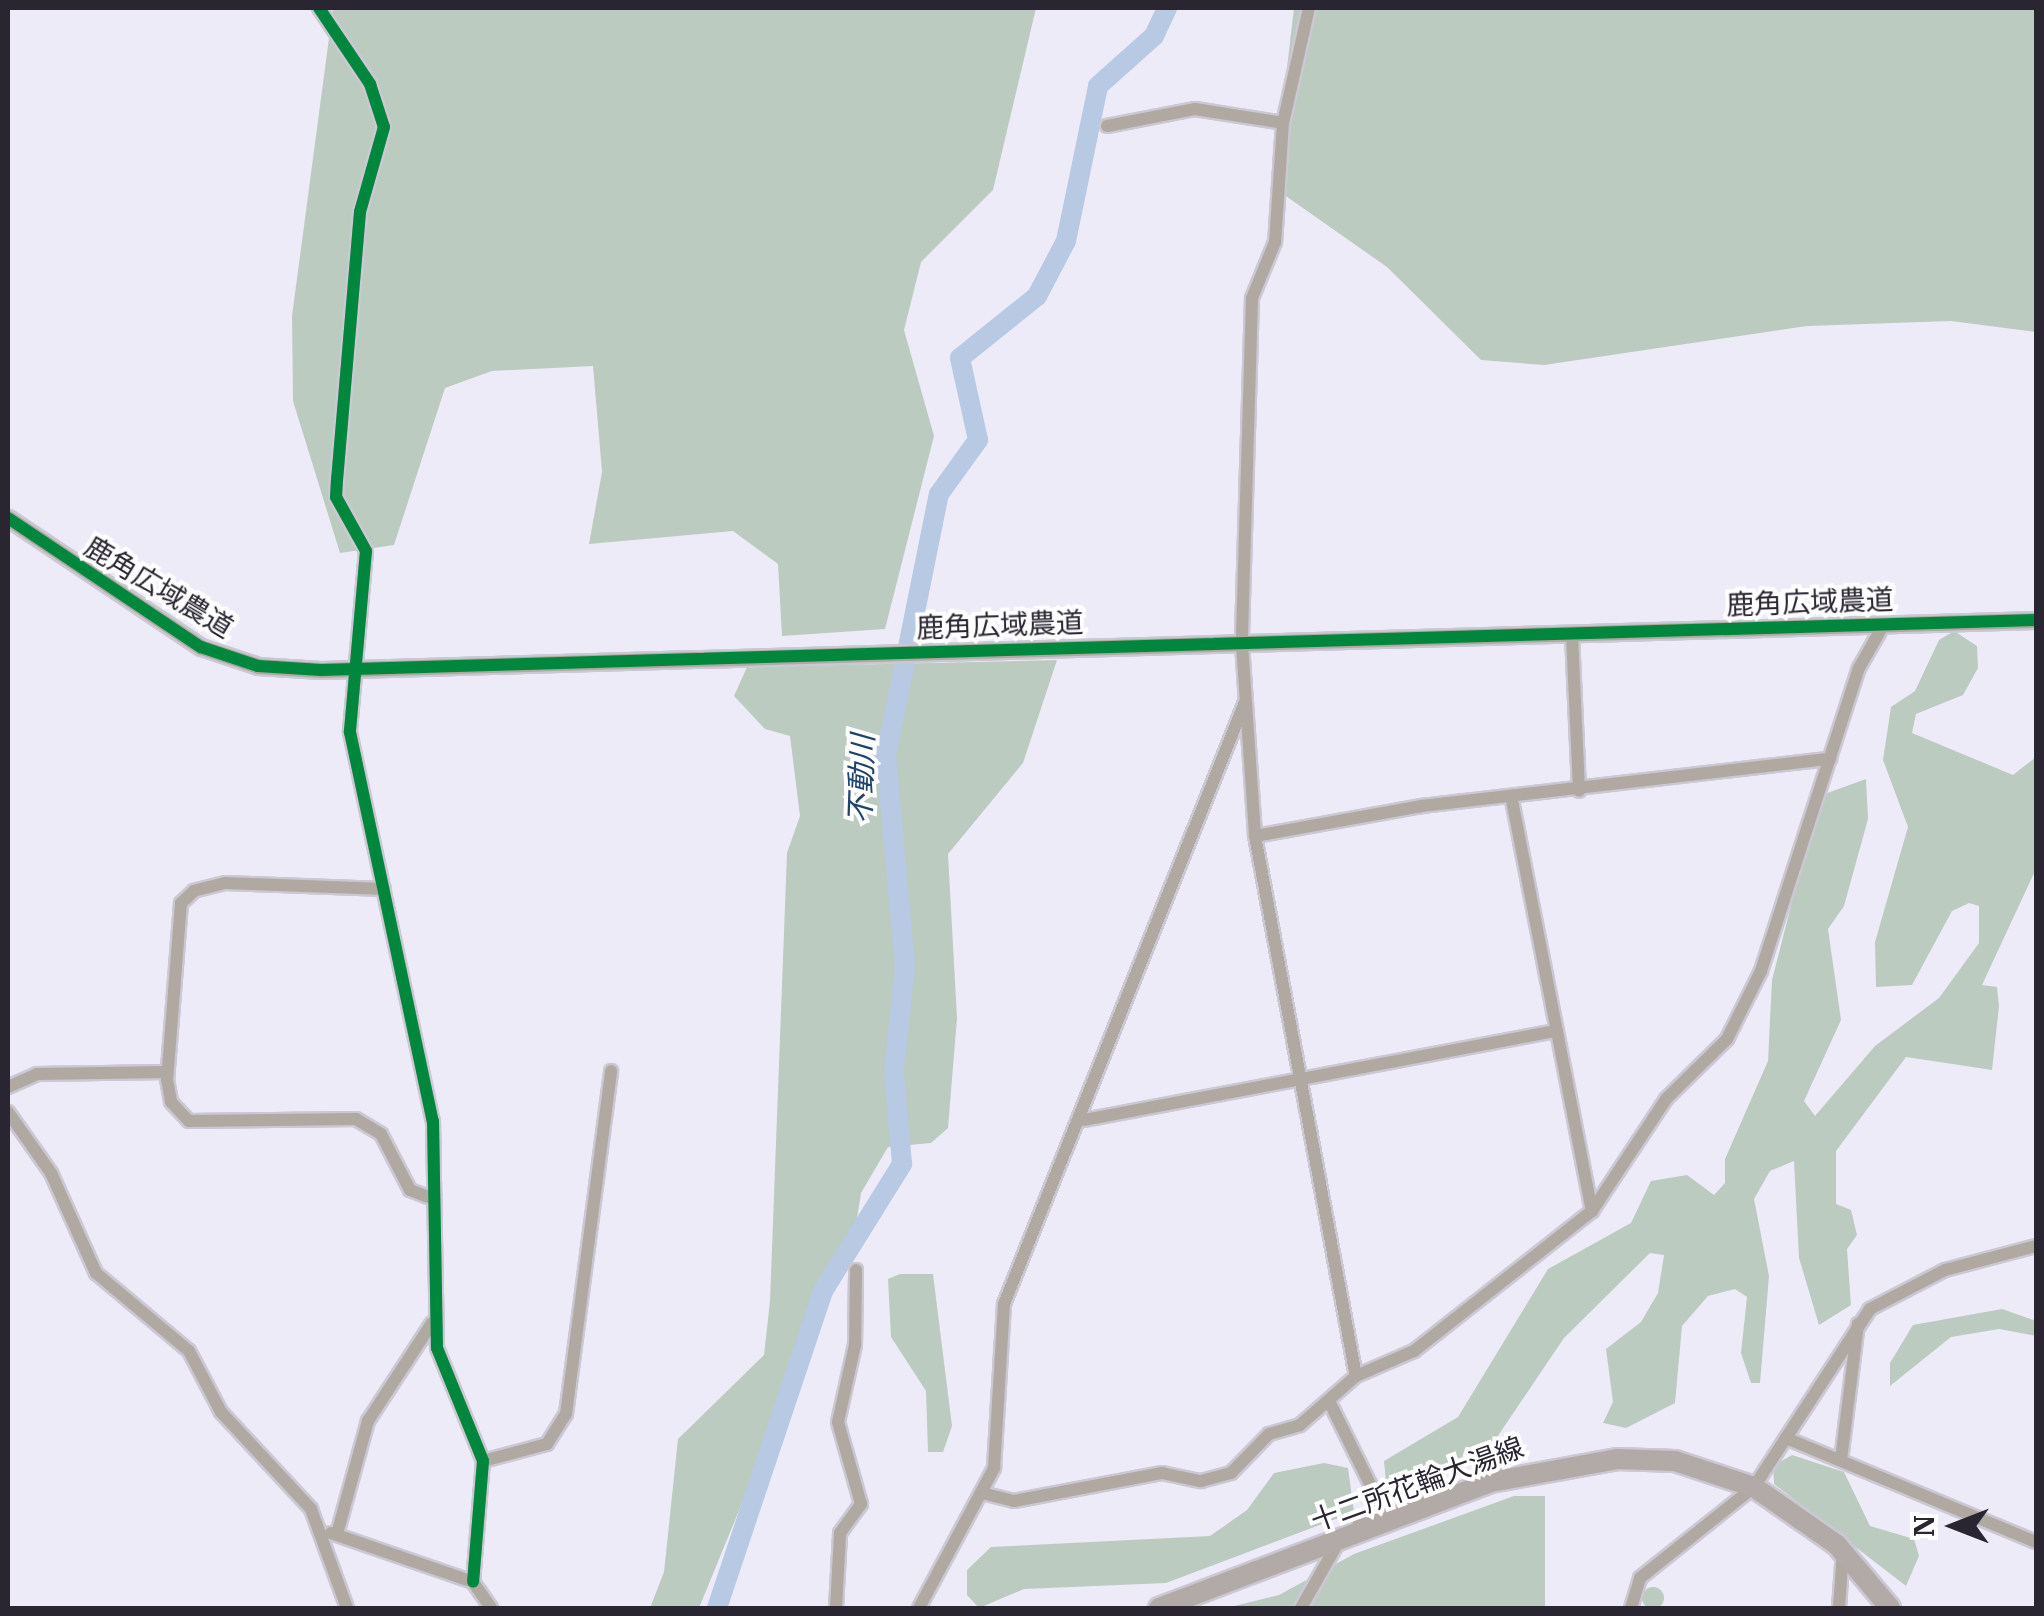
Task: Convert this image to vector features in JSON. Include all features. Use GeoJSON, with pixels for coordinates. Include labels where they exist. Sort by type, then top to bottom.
{"type":"FeatureCollection","features":[{"type":"Feature","properties":{"kind":"main road","name":"十二所花輪大湯線"},"geometry":{"type":"LineString","coordinates":[[1159,1608],[1491,1482],[1573,1462],[1675,1462],[1754,1487],[1843,1551],[1890,1608]]}},
{"type":"Feature","properties":{"kind":"street"},"geometry":{"type":"LineString","coordinates":[[320,8],[370,84],[384,128],[360,212],[337,479],[336,497],[365,537],[350,732],[433,1121],[432,1323],[483,1461],[473,1582]]}},
{"type":"Feature","properties":{"kind":"street"},"geometry":{"type":"LineString","coordinates":[[1309,8],[1283,123],[1280,213],[1252,298],[1242,644],[1255,836],[1305,1081],[1356,1376]]}},
{"type":"Feature","properties":{"kind":"street"},"geometry":{"type":"LineString","coordinates":[[1107,126],[1196,108],[1283,123]]}},
{"type":"Feature","properties":{"kind":"street","name":"鹿角広域農道"},"geometry":{"type":"LineString","coordinates":[[8,518],[200,647],[258,666],[357,668],[2036,620]]}},
{"type":"Feature","properties":{"kind":"street"},"geometry":{"type":"LineString","coordinates":[[982,1494],[1014,1501],[1162,1473],[1216,1477],[1329,1401],[1356,1376],[1414,1351],[1592,1211],[1666,1099],[1727,1039],[1788,904],[1830,760],[1884,624]]}},
{"type":"Feature","properties":{"kind":"street"},"geometry":{"type":"LineString","coordinates":[[1572,634],[1578,791]]}},
{"type":"Feature","properties":{"kind":"street"},"geometry":{"type":"LineString","coordinates":[[919,1608],[994,1468],[1004,1304],[1084,1120],[1248,695]]}},
{"type":"Feature","properties":{"kind":"street"},"geometry":{"type":"LineString","coordinates":[[1255,836],[1830,760]]}},
{"type":"Feature","properties":{"kind":"street"},"geometry":{"type":"LineString","coordinates":[[1512,800],[1592,1211]]}},
{"type":"Feature","properties":{"kind":"street"},"geometry":{"type":"LineString","coordinates":[[384,889],[225,883],[194,891],[182,903],[168,1072],[171,1102],[189,1121],[356,1119],[381,1134],[410,1190],[433,1199]]}},
{"type":"Feature","properties":{"kind":"street"},"geometry":{"type":"LineString","coordinates":[[1084,1120],[1557,1031]]}},
{"type":"Feature","properties":{"kind":"street"},"geometry":{"type":"LineString","coordinates":[[483,1461],[547,1444],[566,1414],[611,1071]]}},
{"type":"Feature","properties":{"kind":"street"},"geometry":{"type":"LineString","coordinates":[[8,1087],[37,1074],[168,1072]]}},
{"type":"Feature","properties":{"kind":"street"},"geometry":{"type":"LineString","coordinates":[[8,1112],[51,1173],[96,1273],[189,1350],[222,1412],[289,1477],[330,1534],[347,1608]]}},
{"type":"Feature","properties":{"kind":"street"},"geometry":{"type":"LineString","coordinates":[[1631,1608],[1640,1578],[1754,1487],[1858,1323],[1913,1283],[2036,1246]]}},
{"type":"Feature","properties":{"kind":"street"},"geometry":{"type":"LineString","coordinates":[[836,1608],[840,1532],[861,1504],[838,1422],[856,1344],[856,1270]]}},
{"type":"Feature","properties":{"kind":"street"},"geometry":{"type":"LineString","coordinates":[[330,1534],[368,1421],[432,1323]]}},
{"type":"Feature","properties":{"kind":"street"},"geometry":{"type":"LineString","coordinates":[[1842,1460],[1858,1323]]}},
{"type":"Feature","properties":{"kind":"street"},"geometry":{"type":"LineString","coordinates":[[1302,1608],[1340,1540],[1381,1506],[1329,1401]]}},
{"type":"Feature","properties":{"kind":"street"},"geometry":{"type":"LineString","coordinates":[[1786,1438],[2036,1542]]}},
{"type":"Feature","properties":{"kind":"street"},"geometry":{"type":"LineString","coordinates":[[330,1534],[473,1582],[491,1608]]}},
{"type":"Feature","properties":{"kind":"street"},"geometry":{"type":"LineString","coordinates":[[1839,1608],[1843,1551]]}},
{"type":"Feature","properties":{"kind":"green space"},"geometry":{"type":"Polygon","coordinates":[[[333,8],[1036,8],[993,190],[921,262],[904,330],[934,436],[885,629],[782,636],[778,564],[733,531],[589,544],[602,472],[593,366],[492,371],[445,388],[394,545],[340,553],[293,401],[292,316],[333,8]]]}},
{"type":"Feature","properties":{"kind":"green space"},"geometry":{"type":"Polygon","coordinates":[[[1294,8],[2036,8],[2036,332],[1951,321],[1807,326],[1544,365],[1481,360],[1387,267],[1273,187],[1294,8]]]}},
{"type":"Feature","properties":{"kind":"green space"},"geometry":{"type":"Polygon","coordinates":[[[1954,631],[1977,646],[1978,668],[1963,695],[1916,714],[1912,733],[2013,775],[2036,757],[2036,869],[1982,985],[1997,987],[1999,1006],[1992,1070],[1906,1057],[1836,1151],[1836,1204],[1851,1210],[1857,1235],[1847,1249],[1851,1305],[1819,1325],[1799,1258],[1794,1161],[1770,1171],[1754,1199],[1769,1276],[1760,1383],[1751,1383],[1741,1353],[1747,1297],[1735,1289],[1708,1296],[1682,1326],[1675,1403],[1626,1428],[1603,1423],[1613,1402],[1606,1349],[1641,1322],[1658,1293],[1664,1255],[1650,1253],[1564,1338],[1483,1458],[1387,1493],[1384,1461],[1458,1417],[1548,1269],[1631,1223],[1651,1181],[1687,1175],[1714,1195],[1725,1183],[1725,1159],[1768,1061],[1772,980],[1819,796],[1866,779],[1868,819],[1844,906],[1828,929],[1841,1020],[1804,1101],[1815,1116],[1875,1046],[1939,998],[1979,943],[1979,906],[1969,903],[1952,911],[1912,985],[1876,987],[1875,942],[1908,827],[1883,760],[1891,707],[1915,691],[1939,640],[1954,631]]]}},
{"type":"Feature","properties":{"kind":"green space"},"geometry":{"type":"Polygon","coordinates":[[[1057,660],[1023,763],[948,854],[957,1018],[948,1128],[931,1143],[888,1147],[861,1193],[856,1225],[699,1608],[650,1608],[664,1572],[678,1439],[764,1355],[770,1301],[787,853],[800,816],[790,736],[765,729],[734,696],[747,667],[1057,660]]]}},
{"type":"Feature","properties":{"kind":"green space"},"geometry":{"type":"Polygon","coordinates":[[[900,1274],[933,1274],[952,1426],[943,1452],[928,1452],[926,1391],[891,1337],[888,1279],[900,1274]]]}},
{"type":"Feature","properties":{"kind":"green space"},"geometry":{"type":"Polygon","coordinates":[[[2002,1309],[2036,1321],[2036,1336],[1999,1329],[1951,1337],[1890,1386],[1890,1363],[1913,1325],[2002,1309]]]}},
{"type":"Feature","properties":{"kind":"green space"},"geometry":{"type":"Polygon","coordinates":[[[1792,1455],[1844,1472],[1870,1526],[1914,1539],[1919,1556],[1906,1586],[1774,1484],[1773,1466],[1792,1455]]]}},
{"type":"Feature","properties":{"kind":"green space"},"geometry":{"type":"Polygon","coordinates":[[[1324,1463],[1348,1468],[1354,1512],[1166,1583],[1024,1589],[979,1608],[967,1595],[967,1570],[991,1547],[1210,1536],[1247,1510],[1274,1473],[1324,1463]]]}},
{"type":"Feature","properties":{"kind":"green space"},"geometry":{"type":"Polygon","coordinates":[[[1514,1496],[1545,1496],[1545,1608],[1226,1608],[1279,1595],[1354,1554],[1514,1496]]]}},
{"type":"Feature","properties":{"kind":"green space"},"geometry":{"type":"Polygon","coordinates":[[[1653,1587],[1661,1590],[1661,1606],[1653,1609],[1645,1606],[1642,1598],[1645,1590],[1653,1587]]]}},
{"type":"Feature","properties":{"kind":"waterway","name":"不動川"},"geometry":{"type":"LineString","coordinates":[[717,1608],[823,1291],[902,1164],[894,1070],[905,967],[886,756],[939,494],[978,440],[960,358],[1037,296],[1066,241],[1098,86],[1154,36],[1167,8]]}},
{"type":"Feature","properties":{"kind":"cycle path"},"geometry":{"type":"LineString","coordinates":[[319,8],[370,84],[384,127],[360,212],[337,479],[336,497],[366,551],[350,732],[433,1121],[437,1348],[483,1461],[473,1582]]}},
{"type":"Feature","properties":{"kind":"cycle path"},"geometry":{"type":"LineString","coordinates":[[8,518],[201,647],[258,666],[321,670],[2036,620]]}}]}
